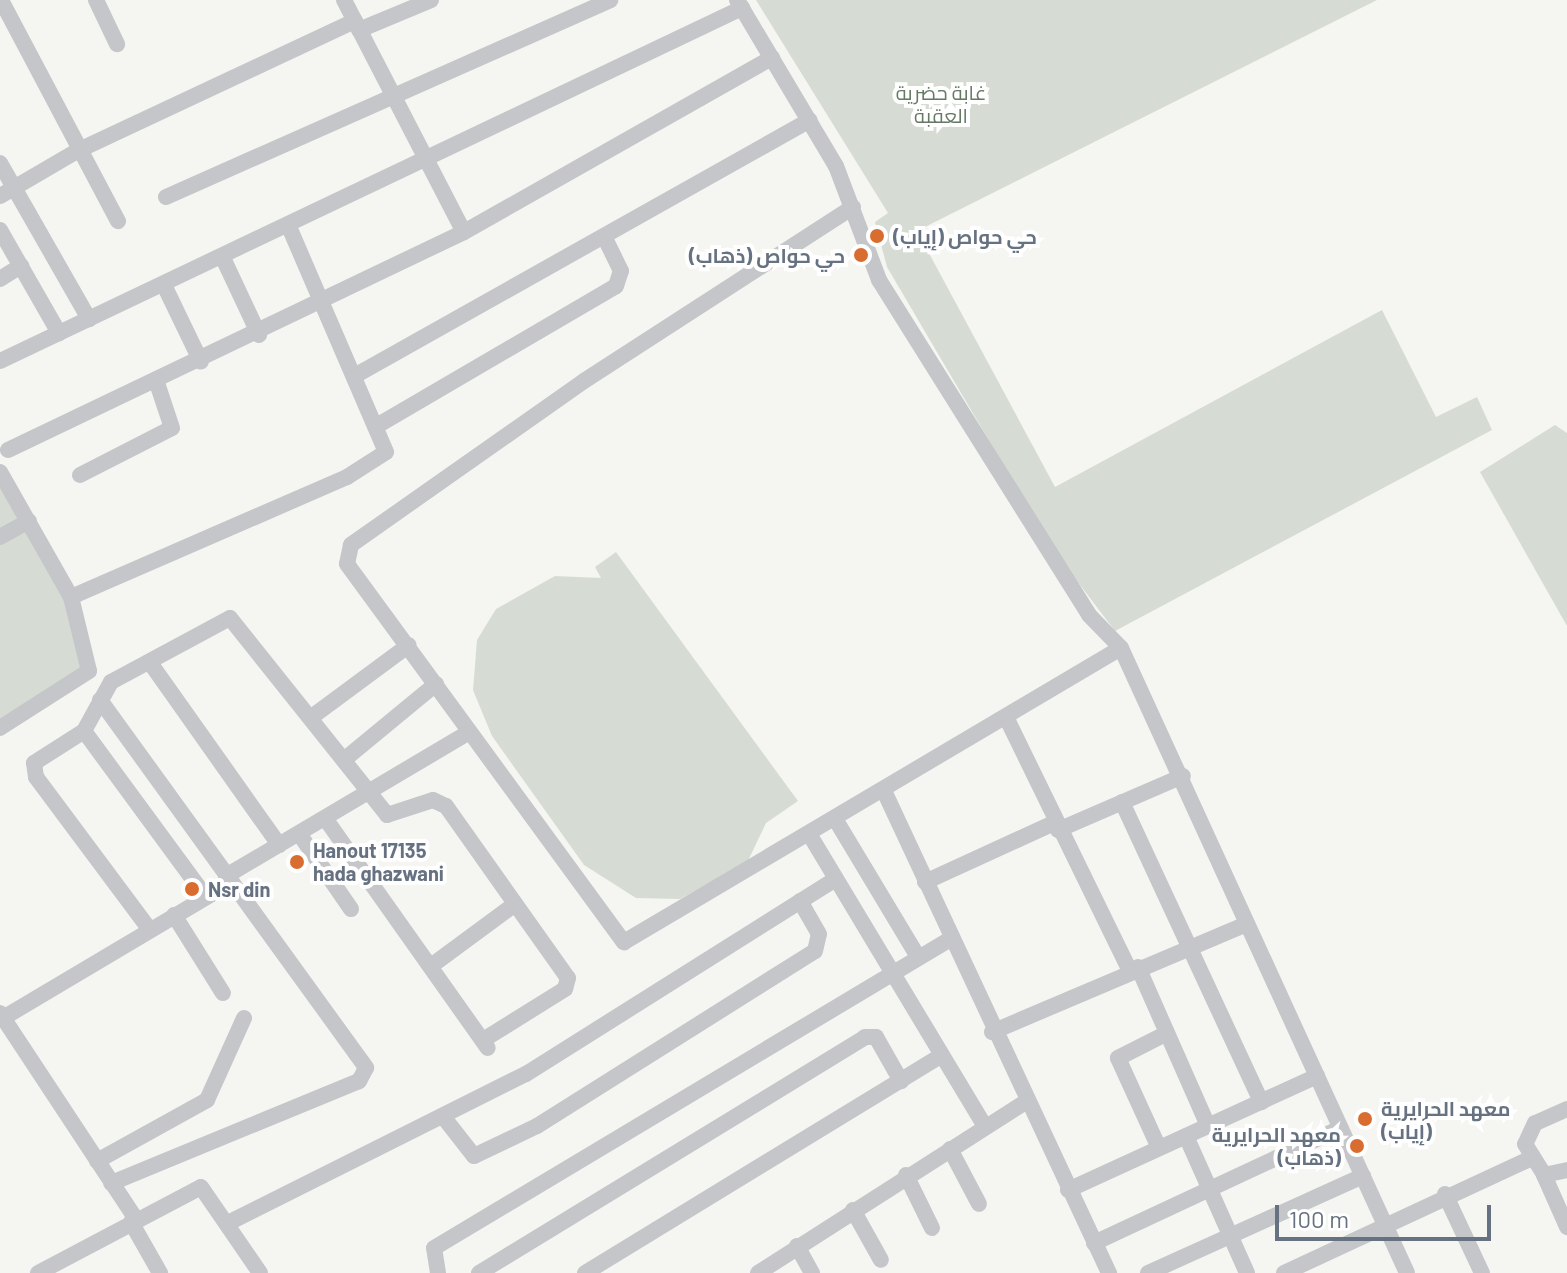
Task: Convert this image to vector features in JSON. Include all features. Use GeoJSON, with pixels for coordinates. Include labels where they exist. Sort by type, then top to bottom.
{"type":"FeatureCollection","features":[{"type":"Feature","properties":{"kind":"street"},"geometry":{"type":"LineString","coordinates":[[96,0],[117,44]]}},
{"type":"Feature","properties":{"kind":"street"},"geometry":{"type":"LineString","coordinates":[[344,0],[464,232]]}},
{"type":"Feature","properties":{"kind":"street"},"geometry":{"type":"LineString","coordinates":[[0,196],[77,151],[357,26],[431,0]]}},
{"type":"Feature","properties":{"kind":"street"},"geometry":{"type":"LineString","coordinates":[[166,197],[610,0]]}},
{"type":"Feature","properties":{"kind":"street"},"geometry":{"type":"LineString","coordinates":[[3,2],[77,151],[118,221]]}},
{"type":"Feature","properties":{"kind":"street"},"geometry":{"type":"LineString","coordinates":[[0,361],[289,227],[739,4],[810,120],[853,207],[879,280],[1089,615],[1121,648],[1183,776],[1247,924],[1407,1273]]}},
{"type":"Feature","properties":{"kind":"street"},"geometry":{"type":"LineString","coordinates":[[8,450],[259,335],[464,232],[772,58]]}},
{"type":"Feature","properties":{"kind":"street"},"geometry":{"type":"LineString","coordinates":[[358,374],[606,240],[810,120]]}},
{"type":"Feature","properties":{"kind":"street"},"geometry":{"type":"LineString","coordinates":[[0,163],[89,319]]}},
{"type":"Feature","properties":{"kind":"street"},"geometry":{"type":"LineString","coordinates":[[853,207],[584,381],[351,545],[347,564],[624,942],[837,822],[1121,648]]}},
{"type":"Feature","properties":{"kind":"street"},"geometry":{"type":"LineString","coordinates":[[71,597],[347,477],[386,452],[380,424],[289,227]]}},
{"type":"Feature","properties":{"kind":"street"},"geometry":{"type":"LineString","coordinates":[[0,230],[59,333]]}},
{"type":"Feature","properties":{"kind":"street"},"geometry":{"type":"LineString","coordinates":[[380,424],[616,286],[621,271],[606,240]]}},
{"type":"Feature","properties":{"kind":"street"},"geometry":{"type":"LineString","coordinates":[[223,258],[259,335]]}},
{"type":"Feature","properties":{"kind":"street"},"geometry":{"type":"LineString","coordinates":[[0,279],[21,266]]}},
{"type":"Feature","properties":{"kind":"street"},"geometry":{"type":"LineString","coordinates":[[164,285],[201,362]]}},
{"type":"Feature","properties":{"kind":"street"},"geometry":{"type":"LineString","coordinates":[[80,475],[172,428],[156,380]]}},
{"type":"Feature","properties":{"kind":"street"},"geometry":{"type":"LineString","coordinates":[[0,472],[71,597],[89,673],[0,728]]}},
{"type":"Feature","properties":{"kind":"street"},"geometry":{"type":"LineString","coordinates":[[0,537],[29,521]]}},
{"type":"Feature","properties":{"kind":"street"},"geometry":{"type":"LineString","coordinates":[[150,930],[34,772],[37,761],[84,731],[111,682],[151,664],[230,618],[313,716],[391,817],[441,802],[570,983],[486,1044],[327,821]]}},
{"type":"Feature","properties":{"kind":"street"},"geometry":{"type":"LineString","coordinates":[[313,716],[409,645]]}},
{"type":"Feature","properties":{"kind":"street"},"geometry":{"type":"LineString","coordinates":[[151,664],[279,845]]}},
{"type":"Feature","properties":{"kind":"street"},"geometry":{"type":"LineString","coordinates":[[345,759],[436,684]]}},
{"type":"Feature","properties":{"kind":"street"},"geometry":{"type":"LineString","coordinates":[[100,700],[365,1072],[111,1183]]}},
{"type":"Feature","properties":{"kind":"street"},"geometry":{"type":"LineString","coordinates":[[1006,717],[1056,827],[1167,1033],[1208,1126]]}},
{"type":"Feature","properties":{"kind":"street"},"geometry":{"type":"LineString","coordinates":[[84,731],[205,896]]}},
{"type":"Feature","properties":{"kind":"street"},"geometry":{"type":"LineString","coordinates":[[160,1273],[111,1183],[2,1015],[150,930],[279,845],[371,795],[468,733]]}},
{"type":"Feature","properties":{"kind":"street"},"geometry":{"type":"LineString","coordinates":[[925,882],[1183,776]]}},
{"type":"Feature","properties":{"kind":"street"},"geometry":{"type":"LineString","coordinates":[[885,793],[992,1032],[1109,1273]]}},
{"type":"Feature","properties":{"kind":"street"},"geometry":{"type":"LineString","coordinates":[[1122,802],[1261,1102]]}},
{"type":"Feature","properties":{"kind":"street"},"geometry":{"type":"LineString","coordinates":[[837,822],[918,957]]}},
{"type":"Feature","properties":{"kind":"street"},"geometry":{"type":"LineString","coordinates":[[300,835],[351,909]]}},
{"type":"Feature","properties":{"kind":"street"},"geometry":{"type":"LineString","coordinates":[[811,837],[985,1127]]}},
{"type":"Feature","properties":{"kind":"street"},"geometry":{"type":"LineString","coordinates":[[230,1222],[445,1119],[836,879]]}},
{"type":"Feature","properties":{"kind":"street"},"geometry":{"type":"LineString","coordinates":[[445,1119],[474,1156],[537,1126],[815,951],[819,934],[800,901]]}},
{"type":"Feature","properties":{"kind":"street"},"geometry":{"type":"LineString","coordinates":[[431,966],[515,904]]}},
{"type":"Feature","properties":{"kind":"street"},"geometry":{"type":"LineString","coordinates":[[174,915],[223,993]]}},
{"type":"Feature","properties":{"kind":"street"},"geometry":{"type":"LineString","coordinates":[[992,1032],[1134,969],[1247,924]]}},
{"type":"Feature","properties":{"kind":"street"},"geometry":{"type":"LineString","coordinates":[[438,1273],[434,1248],[952,938]]}},
{"type":"Feature","properties":{"kind":"street"},"geometry":{"type":"LineString","coordinates":[[97,1161],[207,1100],[244,1018]]}},
{"type":"Feature","properties":{"kind":"street"},"geometry":{"type":"LineString","coordinates":[[1159,1148],[1118,1058],[1167,1033]]}},
{"type":"Feature","properties":{"kind":"street"},"geometry":{"type":"LineString","coordinates":[[479,1273],[865,1037],[876,1037],[901,1081]]}},
{"type":"Feature","properties":{"kind":"street"},"geometry":{"type":"LineString","coordinates":[[585,1273],[941,1056]]}},
{"type":"Feature","properties":{"kind":"street"},"geometry":{"type":"LineString","coordinates":[[1068,1190],[1317,1076]]}},
{"type":"Feature","properties":{"kind":"street"},"geometry":{"type":"LineString","coordinates":[[758,1273],[906,1175],[1025,1102]]}},
{"type":"Feature","properties":{"kind":"street"},"geometry":{"type":"LineString","coordinates":[[1567,1109],[1526,1131],[1530,1159],[1544,1175],[1567,1227]]}},
{"type":"Feature","properties":{"kind":"street"},"geometry":{"type":"LineString","coordinates":[[1094,1243],[1341,1128]]}},
{"type":"Feature","properties":{"kind":"street"},"geometry":{"type":"LineString","coordinates":[[1186,1136],[1247,1273]]}},
{"type":"Feature","properties":{"kind":"street"},"geometry":{"type":"LineString","coordinates":[[950,1149],[979,1204]]}},
{"type":"Feature","properties":{"kind":"street"},"geometry":{"type":"LineString","coordinates":[[1284,1273],[1445,1194],[1530,1159]]}},
{"type":"Feature","properties":{"kind":"street"},"geometry":{"type":"LineString","coordinates":[[1544,1175],[1567,1170]]}},
{"type":"Feature","properties":{"kind":"street"},"geometry":{"type":"LineString","coordinates":[[906,1175],[932,1228]]}},
{"type":"Feature","properties":{"kind":"street"},"geometry":{"type":"LineString","coordinates":[[1148,1273],[1229,1233],[1363,1176]]}},
{"type":"Feature","properties":{"kind":"street"},"geometry":{"type":"LineString","coordinates":[[39,1273],[201,1187],[230,1222],[260,1273]]}},
{"type":"Feature","properties":{"kind":"street"},"geometry":{"type":"LineString","coordinates":[[1445,1194],[1482,1273]]}},
{"type":"Feature","properties":{"kind":"street"},"geometry":{"type":"LineString","coordinates":[[853,1210],[881,1260]]}},
{"type":"Feature","properties":{"kind":"street"},"geometry":{"type":"LineString","coordinates":[[797,1246],[812,1273]]}},
{"type":"Feature","properties":{"kind":"green space","name":"غابة حضرية العقبة"},"geometry":{"type":"Polygon","coordinates":[[[756,0],[1377,0],[917,231],[1055,487],[1382,310],[1436,417],[1477,397],[1492,430],[1115,631],[1052,548],[887,267],[875,222],[888,213],[756,0]]]}},
{"type":"Feature","properties":{"kind":"green space"},"geometry":{"type":"Polygon","coordinates":[[[1555,425],[1567,433],[1567,626],[1480,472],[1555,425]]]}},
{"type":"Feature","properties":{"kind":"green space"},"geometry":{"type":"Polygon","coordinates":[[[0,485],[69,599],[88,673],[0,724],[0,485]]]}},
{"type":"Feature","properties":{"kind":"green space"},"geometry":{"type":"Polygon","coordinates":[[[616,552],[798,801],[766,823],[747,863],[680,899],[636,898],[584,865],[492,736],[473,690],[477,640],[496,609],[555,576],[601,578],[595,567],[616,552]]]}},
{"type":"Feature","properties":{"kind":"place","name":"حي حواص (إياب)"},"geometry":{"type":"Point","coordinates":[877,236]}},
{"type":"Feature","properties":{"kind":"place","name":"حي حواص (ذهاب)"},"geometry":{"type":"Point","coordinates":[861,255]}},
{"type":"Feature","properties":{"kind":"place","name":"Hanout 17135 hada ghazwani"},"geometry":{"type":"Point","coordinates":[297,862]}},
{"type":"Feature","properties":{"kind":"place","name":"Nsr din"},"geometry":{"type":"Point","coordinates":[192,889]}},
{"type":"Feature","properties":{"kind":"place","name":"معهد الحرايرية (إياب)"},"geometry":{"type":"Point","coordinates":[1365,1119]}},
{"type":"Feature","properties":{"kind":"place","name":"معهد الحرايرية (ذهاب)"},"geometry":{"type":"Point","coordinates":[1357,1146]}}]}
